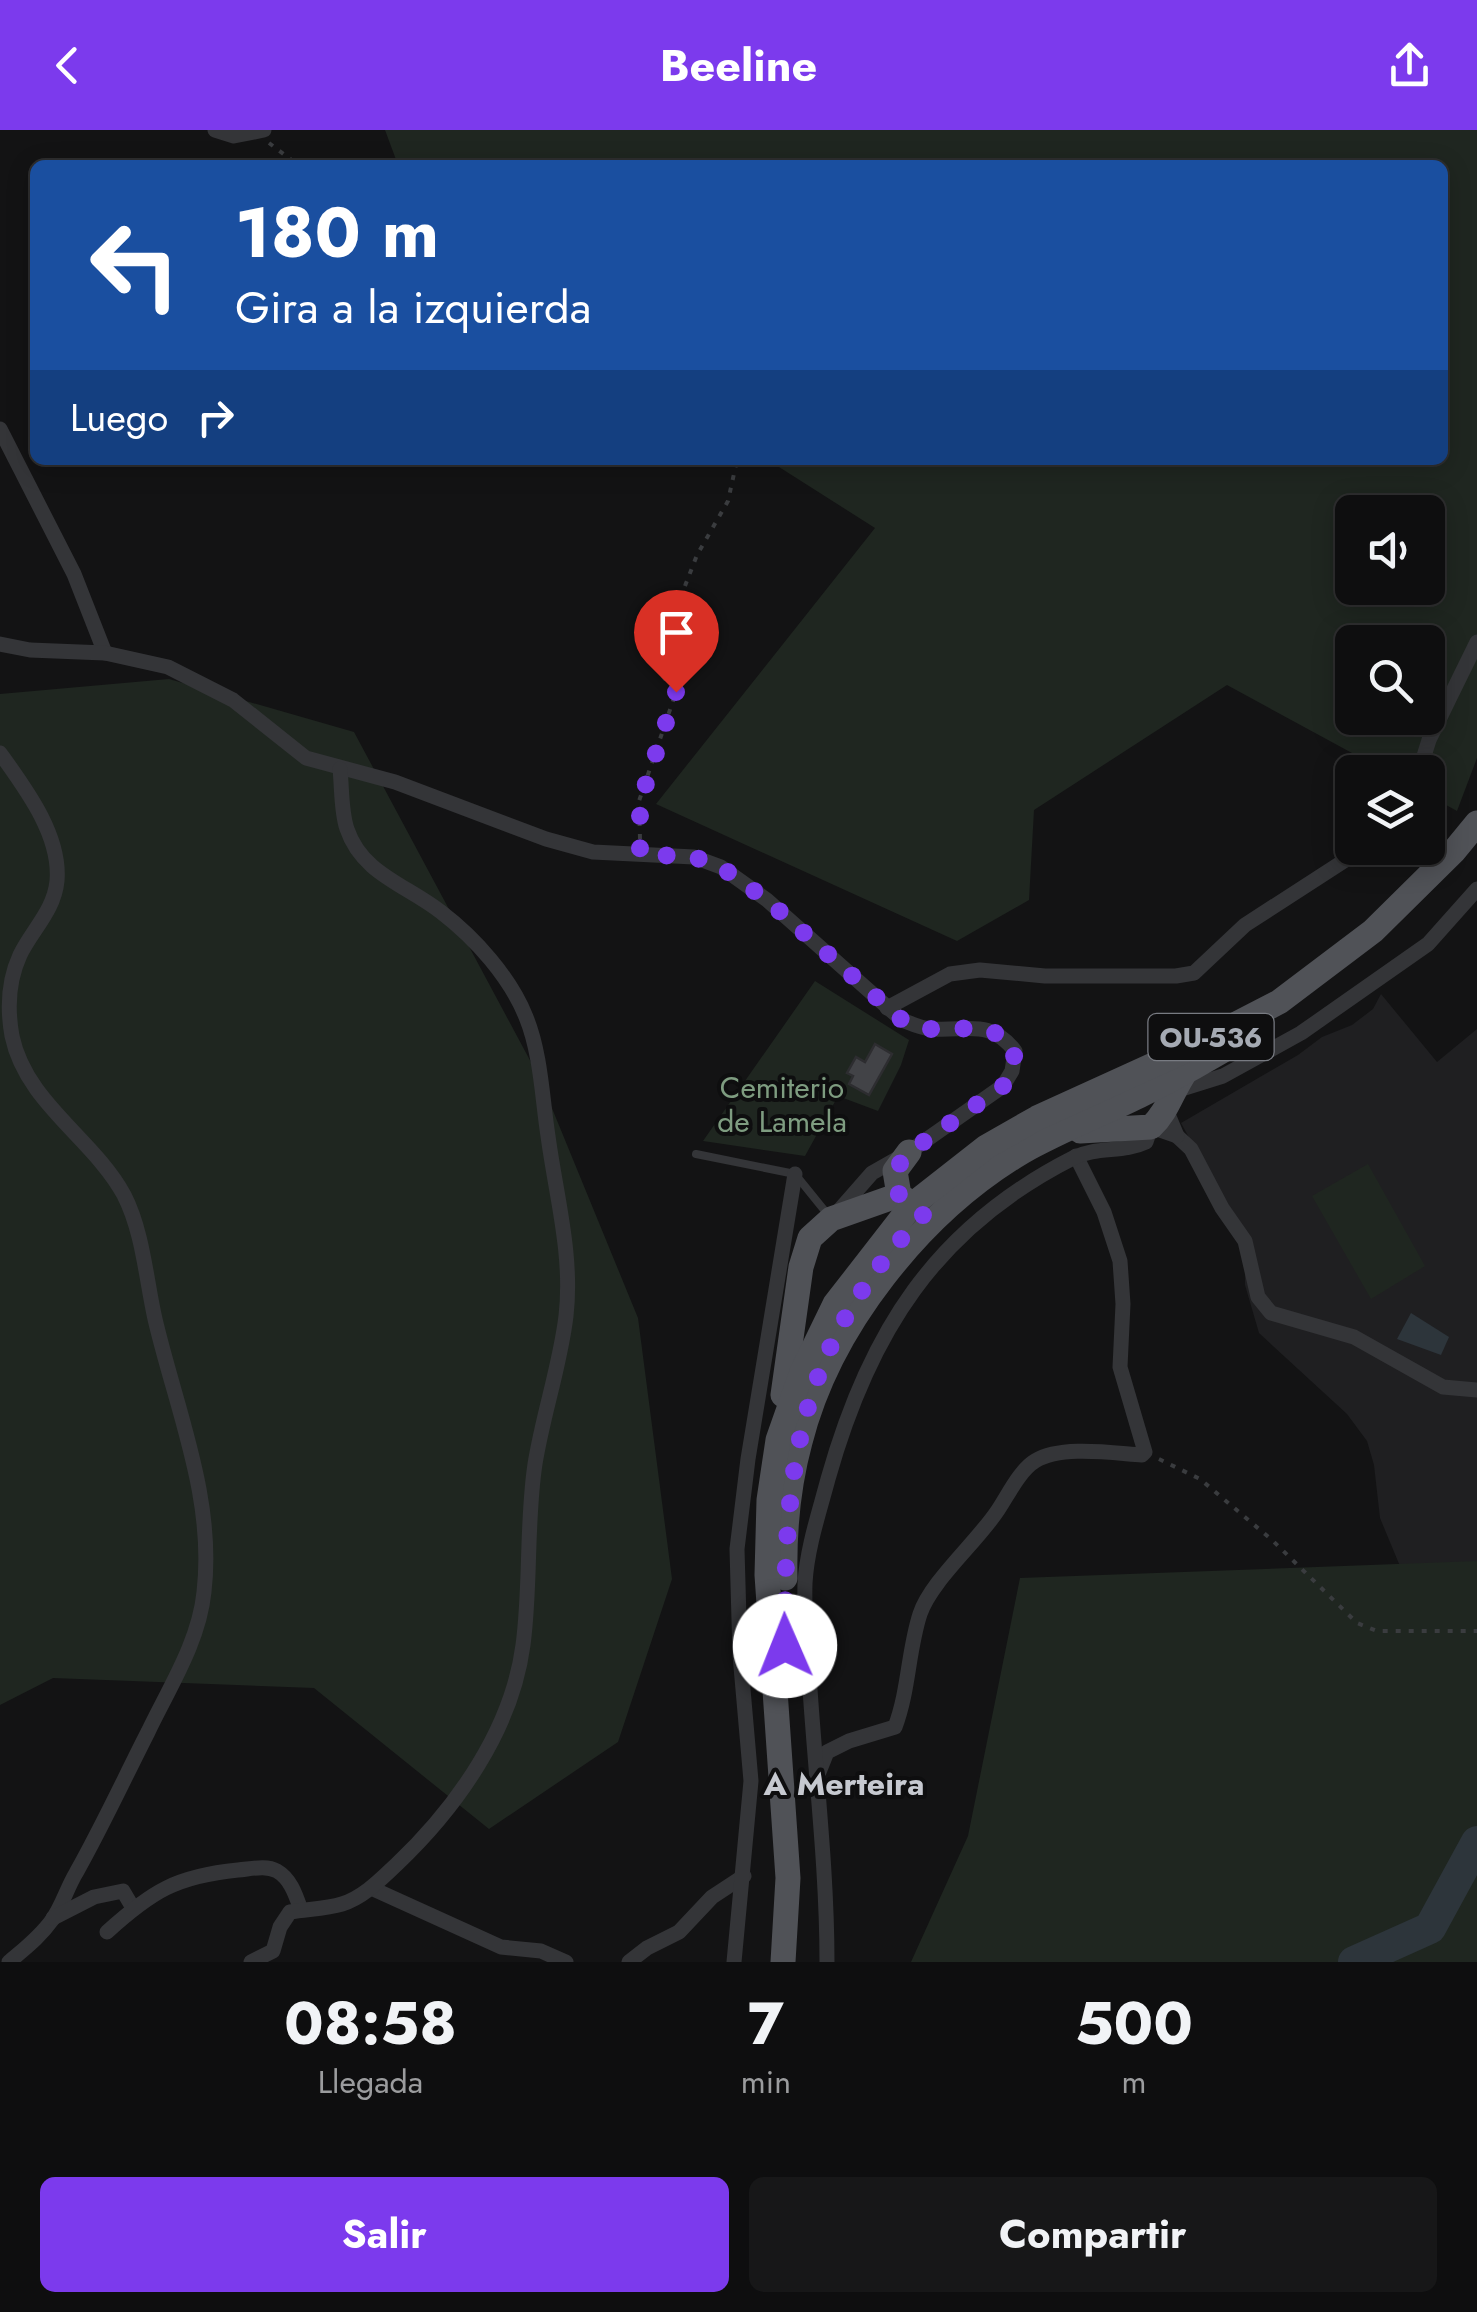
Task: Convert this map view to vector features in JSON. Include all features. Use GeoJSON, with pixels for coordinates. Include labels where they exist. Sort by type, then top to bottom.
{"type":"FeatureCollection","features":[{"type":"Feature","properties":{"kind":"main road","name":"OU-536"},"geometry":{"type":"LineString","coordinates":[[783,1962],[788,1878],[767,1575],[769,1500],[789,1440],[851,1325],[900,1256],[937,1216],[983,1178],[1035,1137],[1182,1052],[1279,1002],[1373,932],[1477,823]]}},
{"type":"Feature","properties":{"kind":"main road","name":"OU-536"},"geometry":{"type":"LineString","coordinates":[[846,1301],[912,1205],[986,1147],[1035,1137],[1134,1098],[1169,1109],[1414,915],[1477,847]]}},
{"type":"Feature","properties":{"kind":"main road"},"geometry":{"type":"LineString","coordinates":[[1134,1098],[1169,1109]]}},
{"type":"Feature","properties":{"kind":"main road"},"geometry":{"type":"LineString","coordinates":[[789,1440],[790,1267],[810,1238],[831,1220],[912,1205],[1035,1137],[1169,1109]]}},
{"type":"Feature","properties":{"kind":"main road"},"geometry":{"type":"LineString","coordinates":[[909,1152],[895,1170],[912,1205]]}},
{"type":"Feature","properties":{"kind":"main road"},"geometry":{"type":"LineString","coordinates":[[789,1440],[846,1301],[813,1288],[790,1267]]}},
{"type":"Feature","properties":{"kind":"main road","name":"OU-536"},"geometry":{"type":"LineString","coordinates":[[789,1440],[785,1646],[802,1926],[796,1962]]}},
{"type":"Feature","properties":{"kind":"street"},"geometry":{"type":"LineString","coordinates":[[215,130],[234,136],[261,132]]}},
{"type":"Feature","properties":{"kind":"street"},"geometry":{"type":"LineString","coordinates":[[0,430],[74,574],[104,653]]}},
{"type":"Feature","properties":{"kind":"street"},"geometry":{"type":"LineString","coordinates":[[1424,755],[1477,642]]}},
{"type":"Feature","properties":{"kind":"street"},"geometry":{"type":"LineString","coordinates":[[0,644],[30,650],[104,653],[168,668],[233,700],[306,758],[395,782],[546,839],[594,852],[694,857],[721,867],[767,900],[902,1020],[928,1030],[978,1027],[1002,1034],[1015,1050],[1012,1071],[1003,1086],[872,1173],[831,1220]]}},
{"type":"Feature","properties":{"kind":"street"},"geometry":{"type":"LineString","coordinates":[[0,752],[45,826],[55,855],[57,880],[52,901],[14,972],[8,1008],[13,1038],[20,1062],[44,1099],[111,1174],[125,1198],[190,1437],[207,1558],[204,1597],[194,1636],[54,1918]]}},
{"type":"Feature","properties":{"kind":"street"},"geometry":{"type":"LineString","coordinates":[[252,1962],[275,1956],[280,1927],[290,1912],[343,1904],[370,1888],[408,1853],[458,1797],[514,1688],[523,1644],[535,1464],[566,1318],[568,1270],[538,1060],[527,1018],[510,987],[484,954],[441,911],[367,864],[346,829],[340,769]]}},
{"type":"Feature","properties":{"kind":"street"},"geometry":{"type":"LineString","coordinates":[[888,1008],[950,974],[980,970],[1045,976],[1194,973],[1245,925],[1338,865]]}},
{"type":"Feature","properties":{"kind":"street"},"geometry":{"type":"LineString","coordinates":[[827,1962],[827,1906],[805,1580],[813,1533],[860,1384],[900,1307],[941,1255],[1003,1201],[1076,1156],[1132,1149],[1146,1142],[1169,1109],[1301,1033],[1428,944],[1477,889]]}},
{"type":"Feature","properties":{"kind":"street"},"geometry":{"type":"LineString","coordinates":[[1169,1109],[1222,1208],[1245,1241],[1258,1297],[1271,1313],[1354,1337],[1443,1388],[1477,1390]]}},
{"type":"Feature","properties":{"kind":"street"},"geometry":{"type":"LineString","coordinates":[[818,1778],[827,1752],[895,1727],[906,1696],[921,1612],[936,1586],[980,1537],[1033,1461],[1089,1451],[1142,1455],[1145,1452],[1120,1367],[1120,1260],[1104,1212],[1076,1156]]}},
{"type":"Feature","properties":{"kind":"street"},"geometry":{"type":"LineString","coordinates":[[734,1962],[751,1781],[740,1655],[738,1550],[748,1459],[790,1267],[795,1174]]}},
{"type":"Feature","properties":{"kind":"street"},"geometry":{"type":"LineString","coordinates":[[107,1932],[134,1908],[196,1874],[267,1868],[280,1873],[293,1888],[301,1910]]}},
{"type":"Feature","properties":{"kind":"street"},"geometry":{"type":"LineString","coordinates":[[629,1962],[679,1932],[712,1896],[744,1876]]}},
{"type":"Feature","properties":{"kind":"street"},"geometry":{"type":"LineString","coordinates":[[370,1888],[501,1947],[542,1951],[566,1962]]}},
{"type":"Feature","properties":{"kind":"street"},"geometry":{"type":"LineString","coordinates":[[9,1962],[54,1918],[94,1897],[124,1891],[134,1908]]}},
{"type":"Feature","properties":{"kind":"lane"},"geometry":{"type":"LineString","coordinates":[[696,1154],[795,1174],[831,1220]]}},
{"type":"Feature","properties":{"kind":"path"},"geometry":{"type":"LineString","coordinates":[[261,132],[292,160]]}},
{"type":"Feature","properties":{"kind":"path"},"geometry":{"type":"LineString","coordinates":[[640,854],[640,802],[676,692],[654,666],[697,555],[728,500],[735,465]]}},
{"type":"Feature","properties":{"kind":"path"},"geometry":{"type":"LineString","coordinates":[[1145,1452],[1200,1479],[1272,1540],[1357,1623],[1377,1632],[1477,1630]]}},
{"type":"Feature","properties":{"kind":"shaded area"},"geometry":{"type":"Polygon","coordinates":[[[1381,994],[1437,1062],[1477,1029],[1477,1625],[1424,1624],[1380,1518],[1367,1441],[1347,1414],[1259,1333],[1245,1285],[1245,1239],[1181,1123],[1322,1037],[1352,1025],[1373,1009],[1381,994]]]}},
{"type":"Feature","properties":{"kind":"shaded area"},"geometry":{"type":"Polygon","coordinates":[[[1411,1313],[1449,1337],[1441,1355],[1397,1339],[1411,1313]]]}},
{"type":"Feature","properties":{"kind":"green space"},"geometry":{"type":"Polygon","coordinates":[[[385,130],[1477,130],[1477,758],[1457,811],[1445,804],[1445,755],[1356,755],[1227,685],[1034,810],[1029,900],[957,941],[656,804],[875,528],[776,465],[1448,465],[1448,160],[396,160],[385,130]]]}},
{"type":"Feature","properties":{"kind":"green space"},"geometry":{"type":"Polygon","coordinates":[[[169,679],[354,732],[540,1079],[638,1318],[672,1579],[618,1742],[489,1829],[314,1688],[53,1678],[0,1705],[0,694],[169,679]]]}},
{"type":"Feature","properties":{"kind":"green space","name":"Cemiterio de Lamela"},"geometry":{"type":"Polygon","coordinates":[[[815,981],[909,1040],[878,1111],[838,1096],[805,1156],[703,1141],[815,981]],[[874,1045],[865,1062],[856,1058],[847,1072],[853,1076],[849,1084],[869,1095],[892,1054],[874,1045]]]}},
{"type":"Feature","properties":{"kind":"green space"},"geometry":{"type":"Polygon","coordinates":[[[1368,1164],[1425,1266],[1371,1299],[1312,1196],[1368,1164]]]}},
{"type":"Feature","properties":{"kind":"green space"},"geometry":{"type":"Polygon","coordinates":[[[1477,1561],[1477,1962],[911,1962],[968,1836],[1020,1578],[1477,1561]]]}},
{"type":"Feature","properties":{"kind":"building"},"geometry":{"type":"Polygon","coordinates":[[[875,1044],[892,1054],[869,1095],[849,1084],[853,1076],[847,1073],[856,1057],[865,1062],[875,1044]]]}},
{"type":"Feature","properties":{"kind":"waterway"},"geometry":{"type":"LineString","coordinates":[[1354,1962],[1430,1928],[1477,1842]]}},
{"type":"Feature","properties":{"kind":"district","name":"A Merteira"},"geometry":{"type":"Point","coordinates":[844,1784]}},
{"type":"Feature","properties":{"kind":"route"},"geometry":{"type":"LineString","coordinates":[[676,692],[640,802],[640,854],[694,857],[721,867],[767,900],[902,1020],[928,1030],[978,1027],[1002,1034],[1015,1050],[1012,1071],[1003,1086],[909,1152],[895,1170],[899,1195],[923,1215],[857,1297],[808,1399],[788,1505],[785,1646]]}}]}
